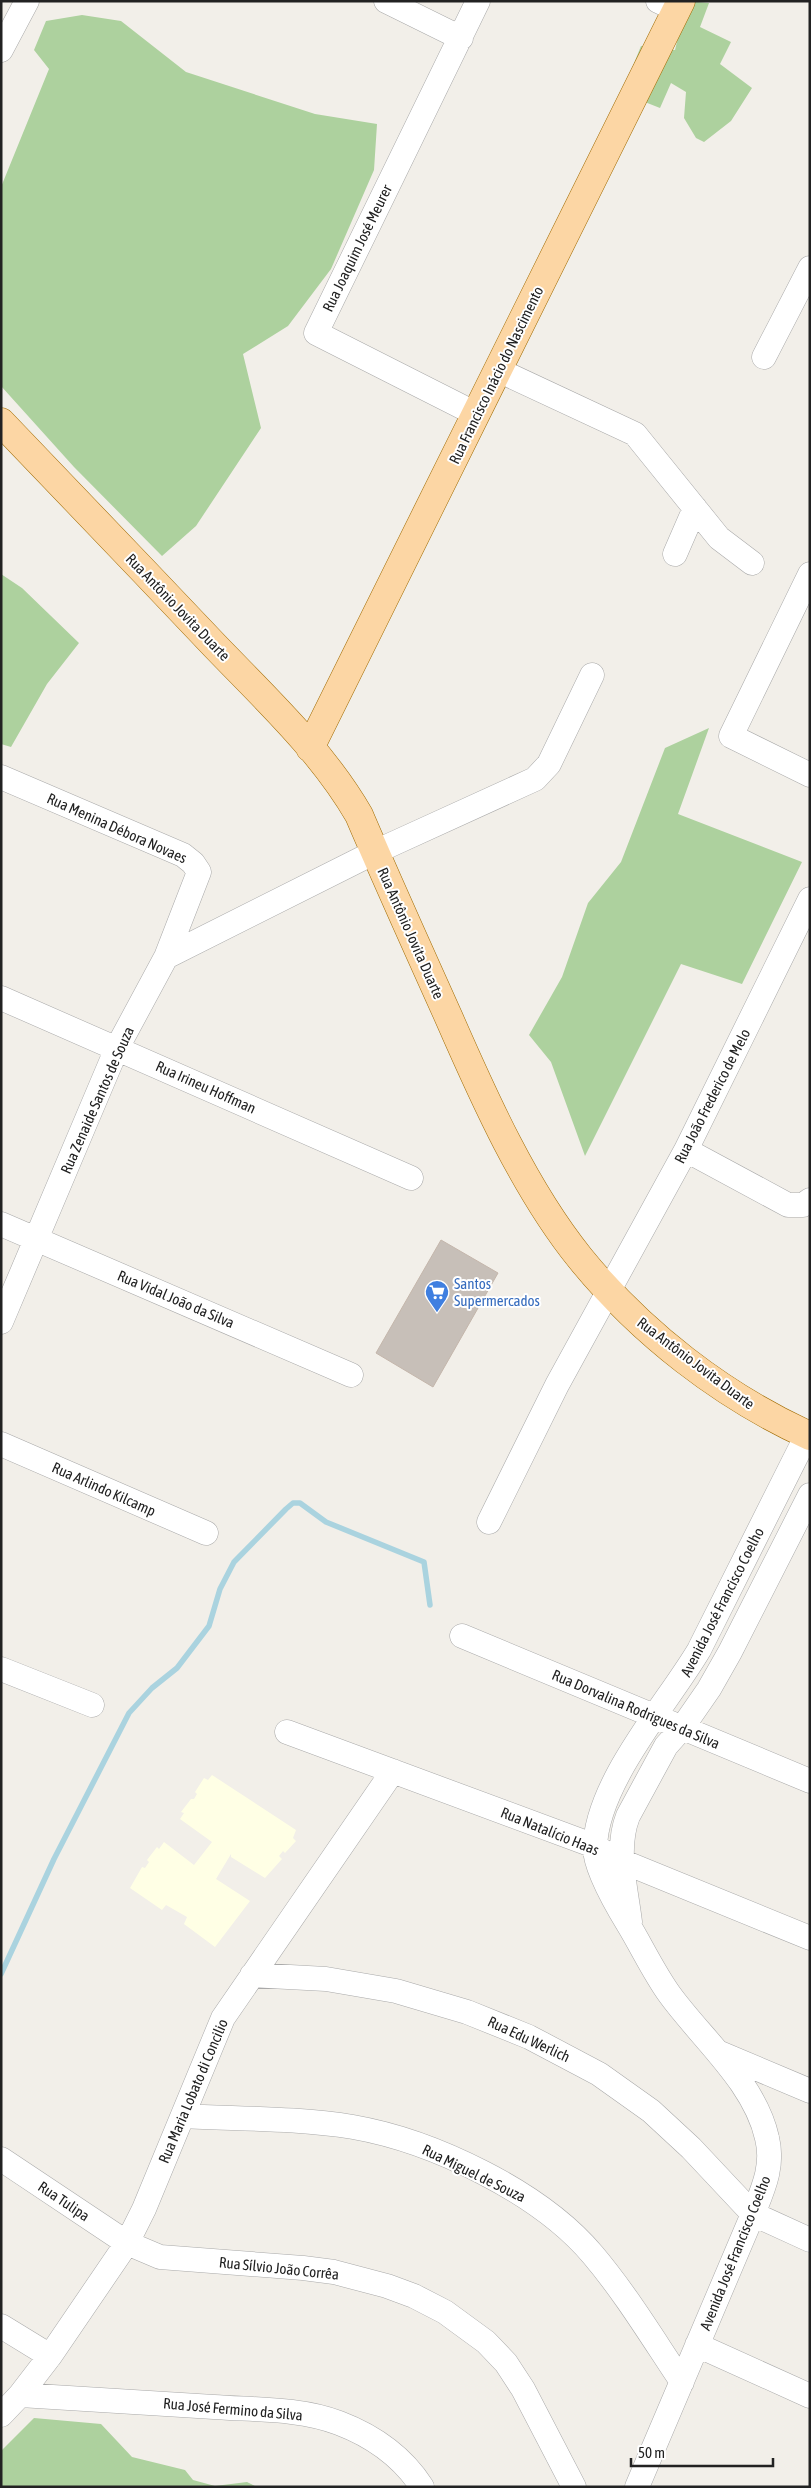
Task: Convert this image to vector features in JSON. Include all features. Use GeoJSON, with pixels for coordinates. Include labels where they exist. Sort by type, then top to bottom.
{"type":"FeatureCollection","features":[{"type":"Feature","properties":{"kind":"main road","name":"Rua Francisco Inácio do Nascimento"},"geometry":{"type":"LineString","coordinates":[[310,748],[498,370],[672,4]]}},
{"type":"Feature","properties":{"kind":"main road","name":"Rua Antônio Jovita Duarte"},"geometry":{"type":"LineString","coordinates":[[1,422],[310,748],[347,794],[359,815],[478,1085],[533,1188],[579,1257],[640,1324],[685,1359],[742,1400],[808,1435]]}},
{"type":"Feature","properties":{"kind":"street"},"geometry":{"type":"LineString","coordinates":[[1,50],[27,1]]}},
{"type":"Feature","properties":{"kind":"street"},"geometry":{"type":"LineString","coordinates":[[386,1],[461,38]]}},
{"type":"Feature","properties":{"kind":"street","name":"Rua Joaquim José Meurer"},"geometry":{"type":"LineString","coordinates":[[476,414],[316,333],[478,1]]}},
{"type":"Feature","properties":{"kind":"street"},"geometry":{"type":"LineString","coordinates":[[764,357],[810,268]]}},
{"type":"Feature","properties":{"kind":"street"},"geometry":{"type":"LineString","coordinates":[[498,370],[635,434],[719,538],[752,563]]}},
{"type":"Feature","properties":{"kind":"street"},"geometry":{"type":"LineString","coordinates":[[675,554],[695,508]]}},
{"type":"Feature","properties":{"kind":"street"},"geometry":{"type":"LineString","coordinates":[[810,574],[731,736],[810,775]]}},
{"type":"Feature","properties":{"kind":"street"},"geometry":{"type":"LineString","coordinates":[[166,957],[375,852],[535,779],[549,764],[592,675]]}},
{"type":"Feature","properties":{"kind":"street","name":"Rua Menina Débora Novaes"},"geometry":{"type":"LineString","coordinates":[[1,777],[183,855],[192,863],[199,872],[166,957]]}},
{"type":"Feature","properties":{"kind":"street","name":"Rua João Frederico de Melo"},"geometry":{"type":"LineString","coordinates":[[489,1522],[557,1385],[686,1150],[810,899]]}},
{"type":"Feature","properties":{"kind":"street","name":"Rua Zenaide Santos de Souza"},"geometry":{"type":"LineString","coordinates":[[1,1322],[117,1048],[166,957]]}},
{"type":"Feature","properties":{"kind":"street","name":"Rua Irineu Hoffman"},"geometry":{"type":"LineString","coordinates":[[1,998],[410,1178]]}},
{"type":"Feature","properties":{"kind":"street"},"geometry":{"type":"LineString","coordinates":[[686,1150],[788,1205],[803,1205],[810,1200]]}},
{"type":"Feature","properties":{"kind":"street","name":"Rua Vidal João da Silva"},"geometry":{"type":"LineString","coordinates":[[1,1224],[351,1375]]}},
{"type":"Feature","properties":{"kind":"street","name":"Avenida José Francisco Coelho"},"geometry":{"type":"LineString","coordinates":[[640,2486],[753,2214],[770,2167],[768,2138],[753,2104],[718,2052],[670,1995],[607,1889],[596,1847],[602,1817],[609,1796],[642,1732],[679,1683],[699,1650],[808,1435]]}},
{"type":"Feature","properties":{"kind":"street","name":"Rua Arlindo Kilcamp"},"geometry":{"type":"LineString","coordinates":[[1,1444],[206,1533]]}},
{"type":"Feature","properties":{"kind":"street","name":"Avenida José Francisco Coelho"},"geometry":{"type":"LineString","coordinates":[[631,1929],[622,1848],[624,1828],[634,1802],[666,1746],[682,1728],[730,1652],[810,1495]]}},
{"type":"Feature","properties":{"kind":"street","name":"Rua Dorvalina Rodrigues da Silva"},"geometry":{"type":"LineString","coordinates":[[462,1636],[810,1781]]}},
{"type":"Feature","properties":{"kind":"street"},"geometry":{"type":"LineString","coordinates":[[1,1669],[92,1705]]}},
{"type":"Feature","properties":{"kind":"street","name":"Rua Natalício Haas"},"geometry":{"type":"LineString","coordinates":[[287,1732],[596,1847],[623,1862],[810,1938]]}},
{"type":"Feature","properties":{"kind":"street","name":"Rua Maria Lobato di Concilio"},"geometry":{"type":"LineString","coordinates":[[1,2415],[20,2395],[50,2356],[127,2243],[144,2209],[223,2018],[393,1771]]}},
{"type":"Feature","properties":{"kind":"street","name":"Rua Edu Werlich"},"geometry":{"type":"LineString","coordinates":[[252,1975],[326,1979],[396,1991],[467,2012],[537,2041],[599,2074],[650,2111],[691,2148],[753,2214]]}},
{"type":"Feature","properties":{"kind":"street"},"geometry":{"type":"LineString","coordinates":[[718,2052],[810,2091]]}},
{"type":"Feature","properties":{"kind":"street","name":"Rua Miguel de Souza"},"geometry":{"type":"LineString","coordinates":[[183,2116],[316,2123],[359,2129],[418,2146],[493,2179],[542,2209],[566,2227],[593,2255],[682,2382]]}},
{"type":"Feature","properties":{"kind":"street","name":"Rua Tulipa"},"geometry":{"type":"LineString","coordinates":[[1,2159],[127,2243]]}},
{"type":"Feature","properties":{"kind":"street"},"geometry":{"type":"LineString","coordinates":[[753,2214],[810,2240]]}},
{"type":"Feature","properties":{"kind":"street","name":"Rua Sílvio João Corrêa"},"geometry":{"type":"LineString","coordinates":[[127,2243],[160,2257],[334,2272],[387,2286],[445,2312],[486,2342],[506,2363],[523,2389],[574,2487]]}},
{"type":"Feature","properties":{"kind":"street"},"geometry":{"type":"LineString","coordinates":[[1,2326],[50,2356]]}},
{"type":"Feature","properties":{"kind":"street"},"geometry":{"type":"LineString","coordinates":[[697,2345],[810,2396]]}},
{"type":"Feature","properties":{"kind":"street","name":"Rua José Fermino da Silva"},"geometry":{"type":"LineString","coordinates":[[20,2395],[278,2411],[320,2418],[354,2430],[390,2451],[405,2464],[422,2487]]}},
{"type":"Feature","properties":{"kind":"shaded area"},"geometry":{"type":"Polygon","coordinates":[[[212,1775],[296,1830],[293,1838],[296,1841],[285,1853],[283,1851],[279,1856],[282,1859],[265,1878],[231,1857],[231,1854],[216,1879],[250,1901],[215,1947],[184,1924],[187,1917],[166,1905],[162,1910],[130,1888],[142,1867],[145,1868],[149,1862],[147,1860],[157,1847],[159,1849],[164,1842],[194,1865],[212,1842],[180,1819],[184,1813],[181,1812],[191,1799],[194,1799],[197,1794],[195,1792],[204,1778],[208,1780],[212,1775]]]}},
{"type":"Feature","properties":{"kind":"green space"},"geometry":{"type":"Polygon","coordinates":[[[687,1],[709,3],[700,27],[731,42],[720,64],[752,88],[731,121],[704,142],[696,138],[684,118],[686,92],[671,83],[660,108],[622,93],[641,46],[675,50],[687,1]]]}},
{"type":"Feature","properties":{"kind":"green space"},"geometry":{"type":"Polygon","coordinates":[[[82,15],[121,21],[186,72],[315,114],[377,124],[374,170],[331,269],[288,326],[243,354],[261,428],[196,526],[162,556],[74,467],[1,386],[1,187],[49,69],[34,50],[46,21],[82,15]]]}},
{"type":"Feature","properties":{"kind":"green space"},"geometry":{"type":"Polygon","coordinates":[[[1,574],[22,588],[79,643],[47,684],[11,747],[1,744],[1,574]]]}},
{"type":"Feature","properties":{"kind":"green space"},"geometry":{"type":"Polygon","coordinates":[[[709,728],[678,814],[802,862],[742,984],[681,964],[585,1156],[551,1062],[529,1035],[562,977],[588,903],[621,862],[665,748],[709,728]]]}},
{"type":"Feature","properties":{"kind":"green space"},"geometry":{"type":"Polygon","coordinates":[[[34,2418],[101,2424],[132,2457],[185,2470],[193,2480],[215,2486],[247,2482],[257,2487],[1,2487],[1,2451],[34,2418]]]}},
{"type":"Feature","properties":{"kind":"building","name":"Santos Supermercados"},"geometry":{"type":"Polygon","coordinates":[[[441,1240],[498,1273],[433,1387],[376,1353],[441,1240]]]}},
{"type":"Feature","properties":{"kind":"waterway"},"geometry":{"type":"LineString","coordinates":[[1,1974],[54,1859],[129,1713],[152,1688],[177,1668],[209,1626],[220,1589],[234,1562],[286,1509],[293,1503],[300,1503],[326,1522],[424,1562],[430,1605]]}},
{"type":"Feature","properties":{"kind":"place","name":"Santos Supermercados"},"geometry":{"type":"Point","coordinates":[437,1313]}}]}
